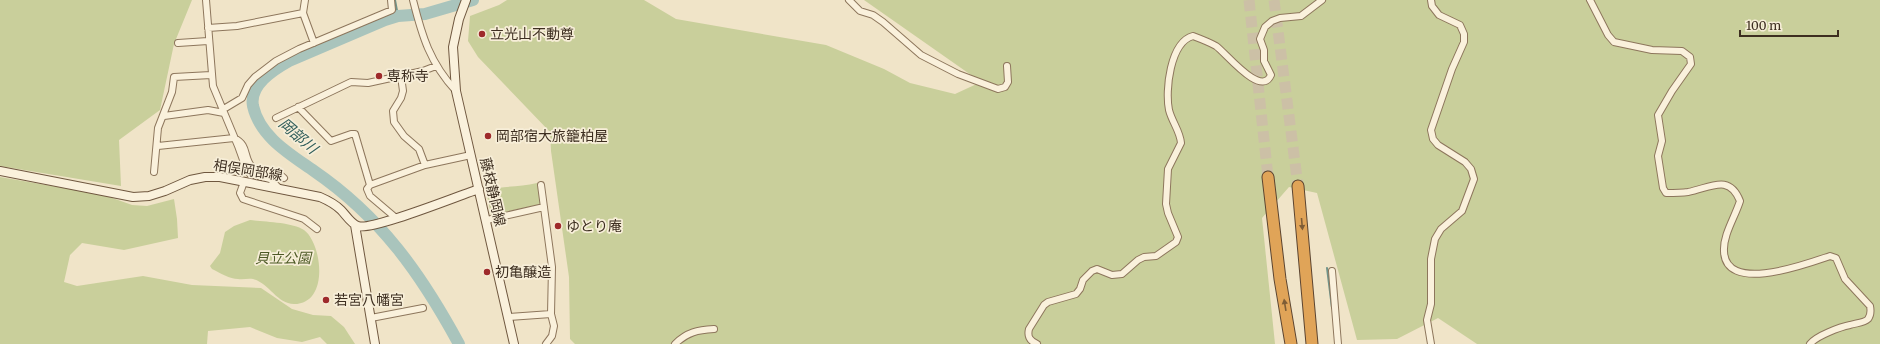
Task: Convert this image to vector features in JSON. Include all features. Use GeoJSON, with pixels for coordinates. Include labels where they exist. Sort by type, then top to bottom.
{"type":"FeatureCollection","features":[{"type":"Feature","properties":{"kind":"highway"},"geometry":{"type":"LineString","coordinates":[[1268,177],[1280,279],[1291,344]]}},
{"type":"Feature","properties":{"kind":"highway"},"geometry":{"type":"LineString","coordinates":[[1298,186],[1312,344]]}},
{"type":"Feature","properties":{"kind":"main road","name":"藤枝静岡線"},"geometry":{"type":"LineString","coordinates":[[466,0],[461,13],[453,47],[456,91],[487,220],[514,344]]}},
{"type":"Feature","properties":{"kind":"main road","name":"相俣岡部線"},"geometry":{"type":"LineString","coordinates":[[0,171],[133,197],[149,196],[190,180],[205,177],[220,177],[320,196],[330,201],[340,209],[355,225]]}},
{"type":"Feature","properties":{"kind":"main road"},"geometry":{"type":"LineString","coordinates":[[375,344],[355,225],[366,227],[392,220],[479,189]]}},
{"type":"Feature","properties":{"kind":"street"},"geometry":{"type":"LineString","coordinates":[[206,0],[212,86],[246,171],[250,174],[270,179],[279,188]]}},
{"type":"Feature","properties":{"kind":"street"},"geometry":{"type":"LineString","coordinates":[[305,0],[303,13],[314,43]]}},
{"type":"Feature","properties":{"kind":"street"},"geometry":{"type":"LineString","coordinates":[[164,116],[208,110],[223,111],[242,98],[248,86],[266,68],[299,49],[392,10],[391,0]]}},
{"type":"Feature","properties":{"kind":"street"},"geometry":{"type":"LineString","coordinates":[[849,0],[860,11],[883,22],[921,55],[958,74],[998,89],[1004,87],[1008,82],[1007,66]]}},
{"type":"Feature","properties":{"kind":"street"},"geometry":{"type":"LineString","coordinates":[[1037,344],[1029,338],[1028,334],[1044,305],[1048,302],[1076,294],[1080,289],[1083,280],[1092,271],[1097,269],[1112,275],[1122,274],[1138,260],[1144,257],[1156,256],[1176,242],[1178,237],[1166,204],[1168,170],[1178,150],[1180,137],[1172,120],[1168,103],[1171,63],[1183,41],[1193,36],[1217,46],[1254,80],[1262,83],[1266,82],[1271,75],[1264,61],[1264,50],[1260,39],[1265,27],[1272,21],[1280,18],[1301,16],[1322,0]]}},
{"type":"Feature","properties":{"kind":"street"},"geometry":{"type":"LineString","coordinates":[[1430,344],[1427,320],[1431,304],[1431,259],[1435,239],[1441,229],[1462,211],[1474,178],[1471,169],[1466,162],[1438,145],[1431,130],[1452,69],[1464,42],[1464,34],[1460,25],[1439,15],[1432,6],[1431,0]]}},
{"type":"Feature","properties":{"kind":"street"},"geometry":{"type":"LineString","coordinates":[[1590,0],[1608,35],[1614,42],[1652,50],[1682,51],[1690,57],[1691,64],[1672,91],[1658,116],[1662,141],[1658,156],[1662,188],[1666,193],[1687,192],[1718,184],[1729,185],[1737,193],[1740,201],[1725,241],[1724,250],[1725,257],[1730,266],[1740,271],[1768,273],[1786,270],[1830,256],[1836,258],[1845,279],[1870,306],[1871,312],[1868,318],[1862,323],[1831,332],[1812,341],[1810,344]]}},
{"type":"Feature","properties":{"kind":"street"},"geometry":{"type":"LineString","coordinates":[[413,2],[426,48],[436,66],[456,91]]}},
{"type":"Feature","properties":{"kind":"street"},"geometry":{"type":"LineString","coordinates":[[208,28],[237,26],[303,13]]}},
{"type":"Feature","properties":{"kind":"street"},"geometry":{"type":"LineString","coordinates":[[178,43],[208,41]]}},
{"type":"Feature","properties":{"kind":"street"},"geometry":{"type":"LineString","coordinates":[[276,118],[351,82],[368,83],[401,76],[436,66]]}},
{"type":"Feature","properties":{"kind":"street"},"geometry":{"type":"LineString","coordinates":[[154,172],[158,146],[158,128],[164,116],[172,92],[174,77],[211,75]]}},
{"type":"Feature","properties":{"kind":"street"},"geometry":{"type":"LineString","coordinates":[[401,76],[401,98],[393,111],[394,122],[404,136],[419,149],[425,165]]}},
{"type":"Feature","properties":{"kind":"street"},"geometry":{"type":"LineString","coordinates":[[298,107],[331,141],[355,134],[370,185]]}},
{"type":"Feature","properties":{"kind":"street"},"geometry":{"type":"LineString","coordinates":[[158,146],[234,138],[244,144],[252,166],[256,169],[274,171],[284,178]]}},
{"type":"Feature","properties":{"kind":"street"},"geometry":{"type":"LineString","coordinates":[[392,220],[370,196],[367,189],[370,185],[425,165],[471,155]]}},
{"type":"Feature","properties":{"kind":"street"},"geometry":{"type":"LineString","coordinates":[[244,182],[240,193],[244,199],[304,219],[316,229]]}},
{"type":"Feature","properties":{"kind":"street"},"geometry":{"type":"LineString","coordinates":[[541,185],[552,267],[550,314],[554,326],[554,332],[546,344]]}},
{"type":"Feature","properties":{"kind":"street"},"geometry":{"type":"LineString","coordinates":[[487,220],[544,207]]}},
{"type":"Feature","properties":{"kind":"street"},"geometry":{"type":"LineString","coordinates":[[1332,271],[1338,344]]}},
{"type":"Feature","properties":{"kind":"street"},"geometry":{"type":"LineString","coordinates":[[371,318],[423,308]]}},
{"type":"Feature","properties":{"kind":"street"},"geometry":{"type":"LineString","coordinates":[[509,317],[550,314]]}},
{"type":"Feature","properties":{"kind":"street"},"geometry":{"type":"LineString","coordinates":[[675,344],[683,336],[690,332],[714,329]]}},
{"type":"Feature","properties":{"kind":"green space"},"geometry":{"type":"Polygon","coordinates":[[[0,0],[192,0],[174,44],[160,110],[119,140],[121,186],[0,166],[0,0]]]}},
{"type":"Feature","properties":{"kind":"green space"},"geometry":{"type":"Polygon","coordinates":[[[507,0],[644,0],[676,19],[826,45],[884,69],[910,83],[955,94],[981,82],[864,0],[1880,0],[1880,344],[1477,344],[1438,318],[1397,339],[1357,340],[1317,193],[1289,187],[1262,218],[1275,344],[575,344],[570,339],[569,277],[551,151],[550,132],[478,57],[468,41],[470,16],[499,5],[507,0]]]}},
{"type":"Feature","properties":{"kind":"green space"},"geometry":{"type":"Polygon","coordinates":[[[0,177],[104,195],[132,205],[147,206],[174,199],[178,238],[124,250],[82,243],[70,255],[64,282],[77,286],[143,276],[192,285],[261,288],[292,309],[313,315],[331,316],[344,327],[355,344],[327,344],[320,337],[302,342],[277,338],[250,327],[208,331],[207,344],[0,344],[0,177]]]}},
{"type":"Feature","properties":{"kind":"green space"},"geometry":{"type":"Polygon","coordinates":[[[537,183],[542,204],[491,215],[486,190],[537,183]]]}},
{"type":"Feature","properties":{"kind":"green space","name":"貝立公園"},"geometry":{"type":"Polygon","coordinates":[[[250,220],[292,225],[304,230],[310,237],[315,247],[319,272],[318,284],[313,294],[306,301],[294,304],[288,303],[283,301],[259,281],[253,279],[232,278],[212,269],[210,266],[220,253],[225,232],[234,226],[250,220]]]}},
{"type":"Feature","properties":{"kind":"waterway"},"geometry":{"type":"LineString","coordinates":[[395,0],[398,16]]}},
{"type":"Feature","properties":{"kind":"waterway","name":"岡部川"},"geometry":{"type":"LineString","coordinates":[[459,344],[430,294],[397,248],[360,208],[338,189],[277,144],[269,136],[257,117],[253,106],[253,98],[258,85],[276,69],[289,61],[385,20],[398,16],[425,14],[473,0]]}},
{"type":"Feature","properties":{"kind":"waterway"},"geometry":{"type":"LineString","coordinates":[[1327,268],[1332,308]]}},
{"type":"Feature","properties":{"kind":"tunnel"},"geometry":{"type":"LineString","coordinates":[[1249,0],[1268,177]]}},
{"type":"Feature","properties":{"kind":"tunnel"},"geometry":{"type":"LineString","coordinates":[[1274,0],[1298,186]]}},
{"type":"Feature","properties":{"kind":"place","name":"立光山不動尊"},"geometry":{"type":"Point","coordinates":[482,34]}},
{"type":"Feature","properties":{"kind":"place","name":"専称寺"},"geometry":{"type":"Point","coordinates":[379,76]}},
{"type":"Feature","properties":{"kind":"place","name":"岡部宿大旅籠柏屋"},"geometry":{"type":"Point","coordinates":[488,136]}},
{"type":"Feature","properties":{"kind":"place","name":"ゆとり庵"},"geometry":{"type":"Point","coordinates":[558,226]}},
{"type":"Feature","properties":{"kind":"place","name":"初亀醸造"},"geometry":{"type":"Point","coordinates":[487,272]}},
{"type":"Feature","properties":{"kind":"place","name":"若宮八幡宮"},"geometry":{"type":"Point","coordinates":[326,300]}}]}
